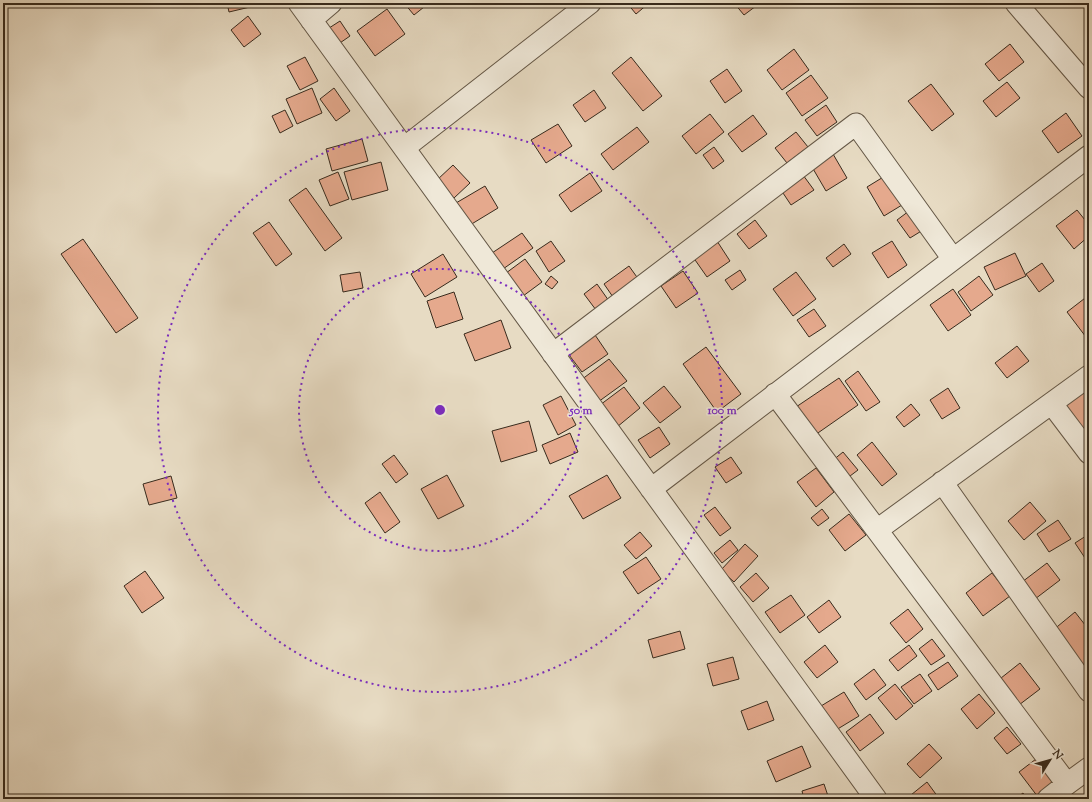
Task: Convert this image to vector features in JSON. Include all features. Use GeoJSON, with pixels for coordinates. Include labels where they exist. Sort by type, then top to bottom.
{"type":"FeatureCollection","features":[{"type":"Feature","properties":{"kind":"street"},"geometry":{"type":"LineString","coordinates":[[299,3],[876,799]]}},
{"type":"Feature","properties":{"kind":"street"},"geometry":{"type":"LineString","coordinates":[[311,20],[331,3]]}},
{"type":"Feature","properties":{"kind":"street"},"geometry":{"type":"LineString","coordinates":[[404,148],[590,3]]}},
{"type":"Feature","properties":{"kind":"street"},"geometry":{"type":"LineString","coordinates":[[1016,3],[1089,88]]}},
{"type":"Feature","properties":{"kind":"street"},"geometry":{"type":"LineString","coordinates":[[553,354],[856,124],[953,259]]}},
{"type":"Feature","properties":{"kind":"street"},"geometry":{"type":"LineString","coordinates":[[651,489],[1089,156]]}},
{"type":"Feature","properties":{"kind":"street"},"geometry":{"type":"LineString","coordinates":[[877,530],[1089,376]]}},
{"type":"Feature","properties":{"kind":"street"},"geometry":{"type":"LineString","coordinates":[[775,394],[1067,784]]}},
{"type":"Feature","properties":{"kind":"street"},"geometry":{"type":"LineString","coordinates":[[1052,404],[1089,453]]}},
{"type":"Feature","properties":{"kind":"street"},"geometry":{"type":"LineString","coordinates":[[942,482],[1089,690]]}},
{"type":"Feature","properties":{"kind":"street"},"geometry":{"type":"LineString","coordinates":[[1048,799],[1089,768]]}},
{"type":"Feature","properties":{"kind":"building"},"geometry":{"type":"Polygon","coordinates":[[[227,3],[249,3],[250,7],[229,12],[227,3]]]}},
{"type":"Feature","properties":{"kind":"building"},"geometry":{"type":"Polygon","coordinates":[[[404,3],[429,3],[414,15],[404,3]]]}},
{"type":"Feature","properties":{"kind":"building"},"geometry":{"type":"Polygon","coordinates":[[[627,3],[649,3],[636,14],[627,3]]]}},
{"type":"Feature","properties":{"kind":"building"},"geometry":{"type":"Polygon","coordinates":[[[734,3],[760,3],[744,15],[734,3]]]}},
{"type":"Feature","properties":{"kind":"building"},"geometry":{"type":"Polygon","coordinates":[[[387,9],[405,34],[375,56],[357,31],[387,9]]]}},
{"type":"Feature","properties":{"kind":"building"},"geometry":{"type":"Polygon","coordinates":[[[248,16],[261,34],[244,47],[231,30],[248,16]]]}},
{"type":"Feature","properties":{"kind":"building"},"geometry":{"type":"Polygon","coordinates":[[[340,21],[350,36],[337,45],[326,30],[340,21]]]}},
{"type":"Feature","properties":{"kind":"building"},"geometry":{"type":"Polygon","coordinates":[[[1010,44],[1024,62],[999,81],[985,64],[1010,44]]]}},
{"type":"Feature","properties":{"kind":"building"},"geometry":{"type":"Polygon","coordinates":[[[794,49],[809,70],[782,90],[767,70],[794,49]]]}},
{"type":"Feature","properties":{"kind":"building"},"geometry":{"type":"Polygon","coordinates":[[[305,57],[318,81],[300,90],[287,66],[305,57]]]}},
{"type":"Feature","properties":{"kind":"building"},"geometry":{"type":"Polygon","coordinates":[[[631,57],[662,96],[643,111],[612,73],[631,57]]]}},
{"type":"Feature","properties":{"kind":"building"},"geometry":{"type":"Polygon","coordinates":[[[727,69],[742,91],[725,103],[710,81],[727,69]]]}},
{"type":"Feature","properties":{"kind":"building"},"geometry":{"type":"Polygon","coordinates":[[[811,75],[828,98],[802,116],[786,93],[811,75]]]}},
{"type":"Feature","properties":{"kind":"building"},"geometry":{"type":"Polygon","coordinates":[[[1007,82],[1020,98],[996,117],[983,101],[1007,82]]]}},
{"type":"Feature","properties":{"kind":"building"},"geometry":{"type":"Polygon","coordinates":[[[931,84],[954,114],[932,131],[908,101],[931,84]]]}},
{"type":"Feature","properties":{"kind":"building"},"geometry":{"type":"Polygon","coordinates":[[[312,88],[322,113],[297,124],[286,99],[312,88]]]}},
{"type":"Feature","properties":{"kind":"building"},"geometry":{"type":"Polygon","coordinates":[[[334,88],[350,111],[336,121],[320,99],[334,88]]]}},
{"type":"Feature","properties":{"kind":"building"},"geometry":{"type":"Polygon","coordinates":[[[594,90],[606,108],[585,122],[573,105],[594,90]]]}},
{"type":"Feature","properties":{"kind":"building"},"geometry":{"type":"Polygon","coordinates":[[[826,105],[837,122],[817,136],[805,120],[826,105]]]}},
{"type":"Feature","properties":{"kind":"building"},"geometry":{"type":"Polygon","coordinates":[[[285,110],[293,126],[280,133],[272,116],[285,110]]]}},
{"type":"Feature","properties":{"kind":"building"},"geometry":{"type":"Polygon","coordinates":[[[1066,113],[1082,136],[1058,153],[1042,131],[1066,113]]]}},
{"type":"Feature","properties":{"kind":"building"},"geometry":{"type":"Polygon","coordinates":[[[710,114],[724,132],[696,154],[682,136],[710,114]]]}},
{"type":"Feature","properties":{"kind":"building"},"geometry":{"type":"Polygon","coordinates":[[[753,115],[767,134],[742,152],[728,134],[753,115]]]}},
{"type":"Feature","properties":{"kind":"building"},"geometry":{"type":"Polygon","coordinates":[[[558,124],[572,146],[546,163],[531,140],[558,124]]]}},
{"type":"Feature","properties":{"kind":"building"},"geometry":{"type":"Polygon","coordinates":[[[637,127],[649,142],[613,170],[601,154],[637,127]]]}},
{"type":"Feature","properties":{"kind":"building"},"geometry":{"type":"Polygon","coordinates":[[[796,132],[808,147],[787,163],[775,148],[796,132]]]}},
{"type":"Feature","properties":{"kind":"building"},"geometry":{"type":"Polygon","coordinates":[[[362,139],[368,161],[332,171],[326,149],[362,139]]]}},
{"type":"Feature","properties":{"kind":"building"},"geometry":{"type":"Polygon","coordinates":[[[714,147],[724,161],[713,169],[703,155],[714,147]]]}},
{"type":"Feature","properties":{"kind":"building"},"geometry":{"type":"Polygon","coordinates":[[[833,154],[847,178],[826,191],[812,167],[833,154]]]}},
{"type":"Feature","properties":{"kind":"building"},"geometry":{"type":"Polygon","coordinates":[[[381,162],[388,190],[352,200],[344,172],[381,162]]]}},
{"type":"Feature","properties":{"kind":"building"},"geometry":{"type":"Polygon","coordinates":[[[453,165],[470,183],[454,198],[437,180],[453,165]]]}},
{"type":"Feature","properties":{"kind":"building"},"geometry":{"type":"Polygon","coordinates":[[[338,172],[349,199],[330,206],[319,180],[338,172]]]}},
{"type":"Feature","properties":{"kind":"building"},"geometry":{"type":"Polygon","coordinates":[[[590,173],[602,191],[571,212],[559,195],[590,173]]]}},
{"type":"Feature","properties":{"kind":"building"},"geometry":{"type":"Polygon","coordinates":[[[803,175],[814,190],[791,205],[781,190],[803,175]]]}},
{"type":"Feature","properties":{"kind":"building"},"geometry":{"type":"Polygon","coordinates":[[[885,176],[902,205],[884,216],[867,187],[885,176]]]}},
{"type":"Feature","properties":{"kind":"building"},"geometry":{"type":"Polygon","coordinates":[[[485,186],[498,208],[470,225],[456,203],[485,186]]]}},
{"type":"Feature","properties":{"kind":"building"},"geometry":{"type":"Polygon","coordinates":[[[306,188],[342,238],[325,251],[289,200],[306,188]]]}},
{"type":"Feature","properties":{"kind":"building"},"geometry":{"type":"Polygon","coordinates":[[[1077,210],[1089,225],[1089,236],[1074,249],[1056,226],[1077,210]]]}},
{"type":"Feature","properties":{"kind":"building"},"geometry":{"type":"Polygon","coordinates":[[[909,211],[923,230],[910,238],[897,220],[909,211]]]}},
{"type":"Feature","properties":{"kind":"building"},"geometry":{"type":"Polygon","coordinates":[[[755,220],[767,236],[749,249],[737,234],[755,220]]]}},
{"type":"Feature","properties":{"kind":"building"},"geometry":{"type":"Polygon","coordinates":[[[269,222],[292,254],[276,266],[253,233],[269,222]]]}},
{"type":"Feature","properties":{"kind":"building"},"geometry":{"type":"Polygon","coordinates":[[[522,233],[533,248],[503,269],[492,253],[522,233]]]}},
{"type":"Feature","properties":{"kind":"building"},"geometry":{"type":"Polygon","coordinates":[[[83,239],[138,318],[116,333],[61,254],[83,239]]]}},
{"type":"Feature","properties":{"kind":"building"},"geometry":{"type":"Polygon","coordinates":[[[551,241],[565,261],[549,272],[536,251],[551,241]]]}},
{"type":"Feature","properties":{"kind":"building"},"geometry":{"type":"Polygon","coordinates":[[[717,241],[730,261],[707,277],[693,257],[717,241]]]}},
{"type":"Feature","properties":{"kind":"building"},"geometry":{"type":"Polygon","coordinates":[[[892,241],[907,265],[888,278],[872,253],[892,241]]]}},
{"type":"Feature","properties":{"kind":"building"},"geometry":{"type":"Polygon","coordinates":[[[844,244],[851,254],[833,267],[826,258],[844,244]]]}},
{"type":"Feature","properties":{"kind":"building"},"geometry":{"type":"Polygon","coordinates":[[[1015,253],[1026,276],[995,290],[984,267],[1015,253]]]}},
{"type":"Feature","properties":{"kind":"building"},"geometry":{"type":"Polygon","coordinates":[[[443,254],[457,277],[425,297],[411,274],[443,254]]]}},
{"type":"Feature","properties":{"kind":"building"},"geometry":{"type":"Polygon","coordinates":[[[525,259],[542,282],[519,299],[502,276],[525,259]]]}},
{"type":"Feature","properties":{"kind":"building"},"geometry":{"type":"Polygon","coordinates":[[[1042,263],[1054,281],[1039,292],[1026,274],[1042,263]]]}},
{"type":"Feature","properties":{"kind":"building"},"geometry":{"type":"Polygon","coordinates":[[[629,266],[639,280],[613,297],[604,284],[629,266]]]}},
{"type":"Feature","properties":{"kind":"building"},"geometry":{"type":"Polygon","coordinates":[[[740,270],[746,280],[732,290],[725,280],[740,270]]]}},
{"type":"Feature","properties":{"kind":"building"},"geometry":{"type":"Polygon","coordinates":[[[683,271],[698,293],[676,308],[661,286],[683,271]]]}},
{"type":"Feature","properties":{"kind":"building"},"geometry":{"type":"Polygon","coordinates":[[[360,272],[363,288],[343,292],[340,275],[360,272]]]}},
{"type":"Feature","properties":{"kind":"building"},"geometry":{"type":"Polygon","coordinates":[[[796,272],[816,299],[793,316],[773,289],[796,272]]]}},
{"type":"Feature","properties":{"kind":"building"},"geometry":{"type":"Polygon","coordinates":[[[551,276],[558,282],[552,289],[545,284],[551,276]]]}},
{"type":"Feature","properties":{"kind":"building"},"geometry":{"type":"Polygon","coordinates":[[[979,276],[993,295],[971,311],[958,292],[979,276]]]}},
{"type":"Feature","properties":{"kind":"building"},"geometry":{"type":"Polygon","coordinates":[[[597,284],[609,301],[596,310],[584,294],[597,284]]]}},
{"type":"Feature","properties":{"kind":"building"},"geometry":{"type":"Polygon","coordinates":[[[953,289],[971,315],[948,331],[930,305],[953,289]]]}},
{"type":"Feature","properties":{"kind":"building"},"geometry":{"type":"Polygon","coordinates":[[[454,292],[463,319],[436,328],[427,301],[454,292]]]}},
{"type":"Feature","properties":{"kind":"building"},"geometry":{"type":"Polygon","coordinates":[[[1089,295],[1089,341],[1067,312],[1089,295]]]}},
{"type":"Feature","properties":{"kind":"building"},"geometry":{"type":"Polygon","coordinates":[[[814,309],[826,326],[809,337],[797,320],[814,309]]]}},
{"type":"Feature","properties":{"kind":"building"},"geometry":{"type":"Polygon","coordinates":[[[501,320],[511,348],[475,361],[464,334],[501,320]]]}},
{"type":"Feature","properties":{"kind":"building"},"geometry":{"type":"Polygon","coordinates":[[[593,332],[608,354],[582,372],[566,351],[593,332]]]}},
{"type":"Feature","properties":{"kind":"building"},"geometry":{"type":"Polygon","coordinates":[[[1017,346],[1029,361],[1007,378],[995,363],[1017,346]]]}},
{"type":"Feature","properties":{"kind":"building"},"geometry":{"type":"Polygon","coordinates":[[[706,347],[741,394],[717,412],[683,364],[706,347]]]}},
{"type":"Feature","properties":{"kind":"building"},"geometry":{"type":"Polygon","coordinates":[[[609,359],[627,381],[598,402],[581,380],[609,359]]]}},
{"type":"Feature","properties":{"kind":"building"},"geometry":{"type":"Polygon","coordinates":[[[858,371],[880,402],[866,411],[845,381],[858,371]]]}},
{"type":"Feature","properties":{"kind":"building"},"geometry":{"type":"Polygon","coordinates":[[[839,378],[858,405],[815,435],[796,407],[839,378]]]}},
{"type":"Feature","properties":{"kind":"building"},"geometry":{"type":"Polygon","coordinates":[[[664,386],[681,407],[660,423],[643,403],[664,386]]]}},
{"type":"Feature","properties":{"kind":"building"},"geometry":{"type":"Polygon","coordinates":[[[624,387],[640,408],[617,427],[600,405],[624,387]]]}},
{"type":"Feature","properties":{"kind":"building"},"geometry":{"type":"Polygon","coordinates":[[[948,388],[960,408],[942,419],[930,400],[948,388]]]}},
{"type":"Feature","properties":{"kind":"building"},"geometry":{"type":"Polygon","coordinates":[[[1089,388],[1089,430],[1083,435],[1062,409],[1089,388]]]}},
{"type":"Feature","properties":{"kind":"building"},"geometry":{"type":"Polygon","coordinates":[[[561,396],[576,425],[558,435],[543,405],[561,396]]]}},
{"type":"Feature","properties":{"kind":"building"},"geometry":{"type":"Polygon","coordinates":[[[911,404],[920,415],[904,427],[896,417],[911,404]]]}},
{"type":"Feature","properties":{"kind":"building"},"geometry":{"type":"Polygon","coordinates":[[[529,421],[537,451],[501,462],[492,431],[529,421]]]}},
{"type":"Feature","properties":{"kind":"building"},"geometry":{"type":"Polygon","coordinates":[[[659,427],[670,444],[650,458],[638,440],[659,427]]]}},
{"type":"Feature","properties":{"kind":"building"},"geometry":{"type":"Polygon","coordinates":[[[570,433],[578,452],[550,464],[542,445],[570,433]]]}},
{"type":"Feature","properties":{"kind":"building"},"geometry":{"type":"Polygon","coordinates":[[[872,442],[897,474],[882,486],[857,455],[872,442]]]}},
{"type":"Feature","properties":{"kind":"building"},"geometry":{"type":"Polygon","coordinates":[[[843,452],[858,470],[846,479],[832,461],[843,452]]]}},
{"type":"Feature","properties":{"kind":"building"},"geometry":{"type":"Polygon","coordinates":[[[394,455],[408,474],[396,483],[382,464],[394,455]]]}},
{"type":"Feature","properties":{"kind":"building"},"geometry":{"type":"Polygon","coordinates":[[[731,457],[742,473],[726,483],[715,467],[731,457]]]}},
{"type":"Feature","properties":{"kind":"building"},"geometry":{"type":"Polygon","coordinates":[[[816,468],[834,492],[816,507],[797,482],[816,468]]]}},
{"type":"Feature","properties":{"kind":"building"},"geometry":{"type":"Polygon","coordinates":[[[447,475],[464,506],[438,519],[421,489],[447,475]]]}},
{"type":"Feature","properties":{"kind":"building"},"geometry":{"type":"Polygon","coordinates":[[[607,475],[621,498],[583,519],[569,496],[607,475]]]}},
{"type":"Feature","properties":{"kind":"building"},"geometry":{"type":"Polygon","coordinates":[[[171,476],[177,498],[149,505],[143,484],[171,476]]]}},
{"type":"Feature","properties":{"kind":"building"},"geometry":{"type":"Polygon","coordinates":[[[380,492],[400,522],[385,533],[365,503],[380,492]]]}},
{"type":"Feature","properties":{"kind":"building"},"geometry":{"type":"Polygon","coordinates":[[[1030,502],[1046,521],[1024,540],[1008,521],[1030,502]]]}},
{"type":"Feature","properties":{"kind":"building"},"geometry":{"type":"Polygon","coordinates":[[[715,507],[731,528],[720,536],[704,515],[715,507]]]}},
{"type":"Feature","properties":{"kind":"building"},"geometry":{"type":"Polygon","coordinates":[[[822,509],[829,518],[818,526],[811,518],[822,509]]]}},
{"type":"Feature","properties":{"kind":"building"},"geometry":{"type":"Polygon","coordinates":[[[849,514],[866,535],[845,551],[829,530],[849,514]]]}},
{"type":"Feature","properties":{"kind":"building"},"geometry":{"type":"Polygon","coordinates":[[[1058,520],[1071,539],[1049,552],[1037,534],[1058,520]]]}},
{"type":"Feature","properties":{"kind":"building"},"geometry":{"type":"Polygon","coordinates":[[[640,532],[652,546],[636,559],[624,545],[640,532]]]}},
{"type":"Feature","properties":{"kind":"building"},"geometry":{"type":"Polygon","coordinates":[[[1089,534],[1089,564],[1075,543],[1089,534]]]}},
{"type":"Feature","properties":{"kind":"building"},"geometry":{"type":"Polygon","coordinates":[[[730,540],[738,550],[722,563],[714,553],[730,540]]]}},
{"type":"Feature","properties":{"kind":"building"},"geometry":{"type":"Polygon","coordinates":[[[745,544],[758,556],[734,582],[721,570],[745,544]]]}},
{"type":"Feature","properties":{"kind":"building"},"geometry":{"type":"Polygon","coordinates":[[[646,557],[661,579],[638,594],[623,572],[646,557]]]}},
{"type":"Feature","properties":{"kind":"building"},"geometry":{"type":"Polygon","coordinates":[[[1047,563],[1060,580],[1035,599],[1022,582],[1047,563]]]}},
{"type":"Feature","properties":{"kind":"building"},"geometry":{"type":"Polygon","coordinates":[[[145,571],[164,598],[142,613],[124,586],[145,571]]]}},
{"type":"Feature","properties":{"kind":"building"},"geometry":{"type":"Polygon","coordinates":[[[756,573],[769,588],[753,602],[740,587],[756,573]]]}},
{"type":"Feature","properties":{"kind":"building"},"geometry":{"type":"Polygon","coordinates":[[[992,573],[1010,596],[983,616],[966,593],[992,573]]]}},
{"type":"Feature","properties":{"kind":"building"},"geometry":{"type":"Polygon","coordinates":[[[791,595],[805,615],[780,633],[765,612],[791,595]]]}},
{"type":"Feature","properties":{"kind":"building"},"geometry":{"type":"Polygon","coordinates":[[[829,600],[841,617],[819,633],[807,617],[829,600]]]}},
{"type":"Feature","properties":{"kind":"building"},"geometry":{"type":"Polygon","coordinates":[[[908,609],[923,629],[906,643],[890,623],[908,609]]]}},
{"type":"Feature","properties":{"kind":"building"},"geometry":{"type":"Polygon","coordinates":[[[1075,612],[1089,630],[1089,662],[1082,668],[1052,631],[1075,612]]]}},
{"type":"Feature","properties":{"kind":"building"},"geometry":{"type":"Polygon","coordinates":[[[680,631],[685,649],[653,658],[648,640],[680,631]]]}},
{"type":"Feature","properties":{"kind":"building"},"geometry":{"type":"Polygon","coordinates":[[[932,639],[945,656],[931,665],[919,649],[932,639]]]}},
{"type":"Feature","properties":{"kind":"building"},"geometry":{"type":"Polygon","coordinates":[[[825,645],[838,662],[817,678],[804,662],[825,645]]]}},
{"type":"Feature","properties":{"kind":"building"},"geometry":{"type":"Polygon","coordinates":[[[909,645],[917,656],[898,671],[889,660],[909,645]]]}},
{"type":"Feature","properties":{"kind":"building"},"geometry":{"type":"Polygon","coordinates":[[[733,657],[739,679],[713,686],[707,664],[733,657]]]}},
{"type":"Feature","properties":{"kind":"building"},"geometry":{"type":"Polygon","coordinates":[[[948,662],[958,676],[938,690],[928,675],[948,662]]]}},
{"type":"Feature","properties":{"kind":"building"},"geometry":{"type":"Polygon","coordinates":[[[1020,663],[1040,689],[1015,708],[996,682],[1020,663]]]}},
{"type":"Feature","properties":{"kind":"building"},"geometry":{"type":"Polygon","coordinates":[[[874,669],[886,685],[866,700],[854,684],[874,669]]]}},
{"type":"Feature","properties":{"kind":"building"},"geometry":{"type":"Polygon","coordinates":[[[920,674],[932,691],[914,704],[901,687],[920,674]]]}},
{"type":"Feature","properties":{"kind":"building"},"geometry":{"type":"Polygon","coordinates":[[[895,684],[913,706],[896,720],[878,698],[895,684]]]}},
{"type":"Feature","properties":{"kind":"building"},"geometry":{"type":"Polygon","coordinates":[[[844,692],[859,716],[836,730],[821,706],[844,692]]]}},
{"type":"Feature","properties":{"kind":"building"},"geometry":{"type":"Polygon","coordinates":[[[979,694],[995,713],[977,729],[961,709],[979,694]]]}},
{"type":"Feature","properties":{"kind":"building"},"geometry":{"type":"Polygon","coordinates":[[[767,701],[774,720],[748,730],[741,711],[767,701]]]}},
{"type":"Feature","properties":{"kind":"building"},"geometry":{"type":"Polygon","coordinates":[[[870,714],[884,733],[860,751],[846,732],[870,714]]]}},
{"type":"Feature","properties":{"kind":"building"},"geometry":{"type":"Polygon","coordinates":[[[1007,727],[1021,744],[1007,754],[994,738],[1007,727]]]}},
{"type":"Feature","properties":{"kind":"building"},"geometry":{"type":"Polygon","coordinates":[[[929,744],[942,758],[920,778],[907,764],[929,744]]]}},
{"type":"Feature","properties":{"kind":"building"},"geometry":{"type":"Polygon","coordinates":[[[802,746],[811,767],[776,782],[767,761],[802,746]]]}},
{"type":"Feature","properties":{"kind":"building"},"geometry":{"type":"Polygon","coordinates":[[[1036,759],[1055,783],[1038,797],[1019,772],[1036,759]]]}},
{"type":"Feature","properties":{"kind":"building"},"geometry":{"type":"Polygon","coordinates":[[[927,782],[938,797],[935,799],[906,799],[927,782]]]}},
{"type":"Feature","properties":{"kind":"building"},"geometry":{"type":"Polygon","coordinates":[[[824,784],[829,799],[804,799],[802,791],[824,784]]]}},
{"type":"Feature","properties":{"kind":"building"},"geometry":{"type":"Polygon","coordinates":[[[1023,793],[1027,799],[1015,799],[1023,793]]]}}]}
